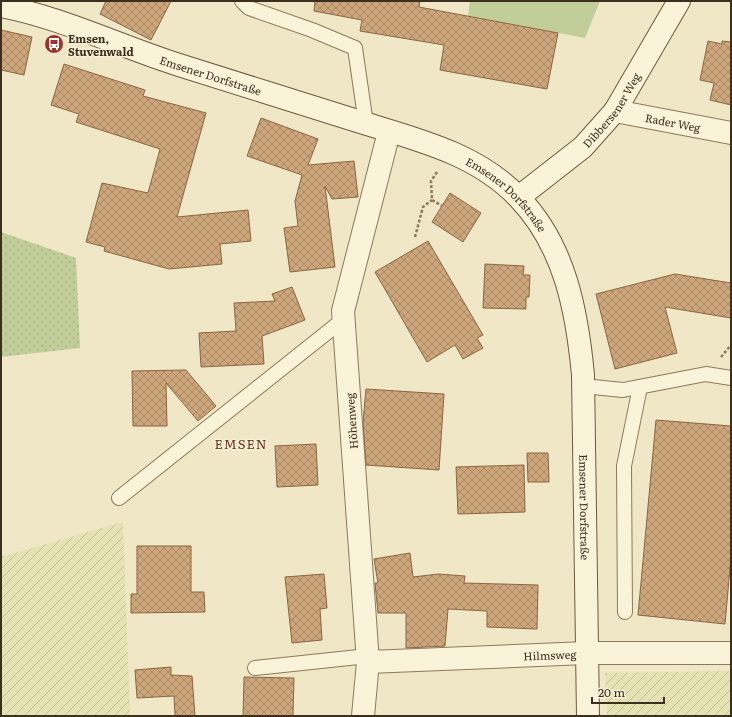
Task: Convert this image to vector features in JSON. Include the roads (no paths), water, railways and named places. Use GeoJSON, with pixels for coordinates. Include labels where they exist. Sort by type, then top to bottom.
{"type":"FeatureCollection","features":[{"type":"Feature","properties":{"kind":"street","name":"Dibbersener Weg"},"geometry":{"type":"LineString","coordinates":[[519,197],[583,147],[615,111],[679,1]]}},
{"type":"Feature","properties":{"kind":"street","name":"Emsener Dorfstraße"},"geometry":{"type":"LineString","coordinates":[[1,6],[59,20],[176,64],[452,152],[486,169],[519,197],[535,216],[550,241],[568,286],[579,329],[583,386],[588,716]]}},
{"type":"Feature","properties":{"kind":"street","name":"Rader Weg"},"geometry":{"type":"LineString","coordinates":[[615,111],[731,133]]}},
{"type":"Feature","properties":{"kind":"street","name":"Höhenweg"},"geometry":{"type":"LineString","coordinates":[[363,716],[368,659],[343,311],[390,132]]}},
{"type":"Feature","properties":{"kind":"street","name":"Hilmsweg"},"geometry":{"type":"LineString","coordinates":[[368,659],[586,653],[731,653]]}},
{"type":"Feature","properties":{"kind":"lane"},"geometry":{"type":"LineString","coordinates":[[242,1],[249,8],[312,30],[355,48],[366,124]]}},
{"type":"Feature","properties":{"kind":"lane"},"geometry":{"type":"LineString","coordinates":[[119,498],[344,319]]}},
{"type":"Feature","properties":{"kind":"lane"},"geometry":{"type":"LineString","coordinates":[[583,386],[623,390],[706,374],[731,378]]}},
{"type":"Feature","properties":{"kind":"lane"},"geometry":{"type":"LineString","coordinates":[[625,612],[624,466],[640,387]]}},
{"type":"Feature","properties":{"kind":"lane"},"geometry":{"type":"LineString","coordinates":[[254,668],[368,659]]}},
{"type":"Feature","properties":{"kind":"place","name":"Emsen, Stuvenwald"},"geometry":{"type":"Point","coordinates":[54,44]}},
{"type":"Feature","properties":{"kind":"district","name":"EMSEN"},"geometry":{"type":"Point","coordinates":[241,443]}}]}
